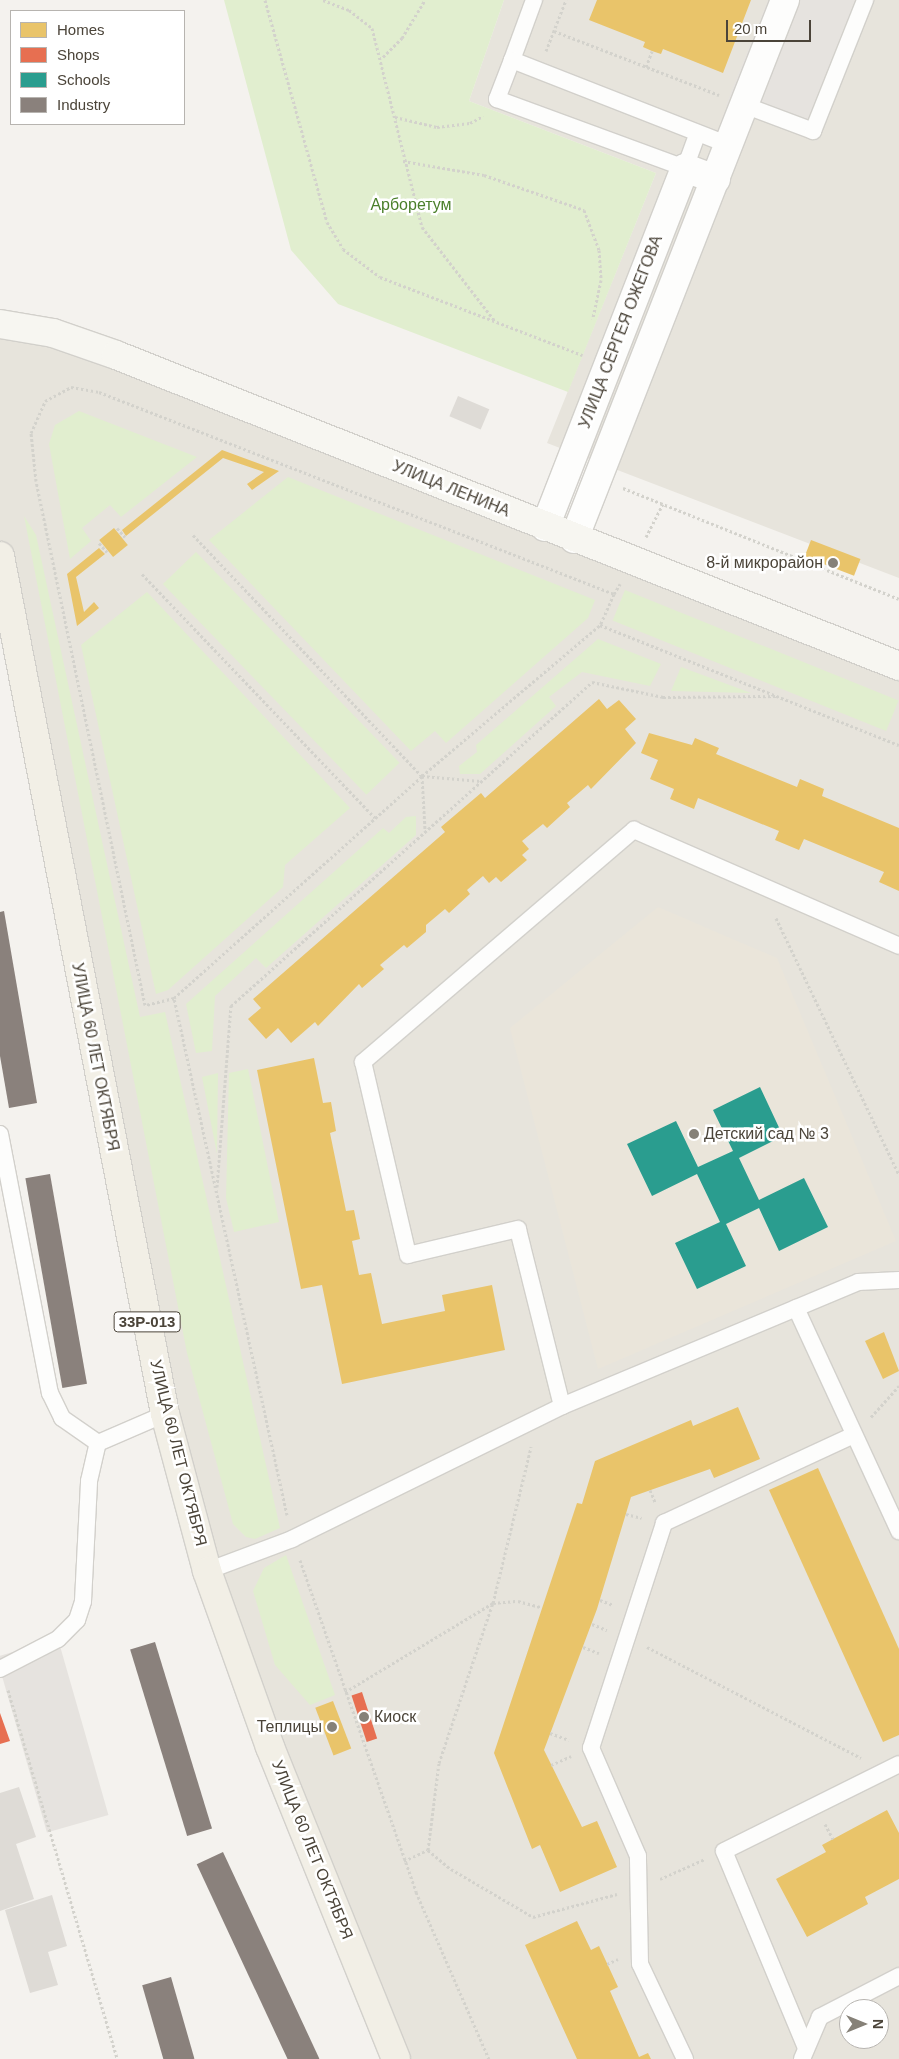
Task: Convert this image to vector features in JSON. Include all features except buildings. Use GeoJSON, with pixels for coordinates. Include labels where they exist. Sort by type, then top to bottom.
{"type":"FeatureCollection","features":[{"type":"Feature","properties":{"kind":"main road","name":"УЛИЦА ЛЕНИНА"},"geometry":{"type":"LineString","coordinates":[[0,324],[53,333],[116,355],[574,539],[899,666]]}},
{"type":"Feature","properties":{"kind":"main road","name":"УЛИЦА 60 ЛЕТ ОКТЯБРЯ"},"geometry":{"type":"LineString","coordinates":[[0,556],[165,1414],[207,1571],[270,1748],[396,2059]]}},
{"type":"Feature","properties":{"kind":"street","name":"УЛИЦА СЕРГЕЯ ОЖЕГОВА"},"geometry":{"type":"LineString","coordinates":[[574,539],[785,0]]}},
{"type":"Feature","properties":{"kind":"street","name":"УЛИЦА СЕРГЕЯ ОЖЕГОВА"},"geometry":{"type":"LineString","coordinates":[[545,527],[685,168]]}},
{"type":"Feature","properties":{"kind":"street"},"geometry":{"type":"LineString","coordinates":[[685,168],[716,179]]}},
{"type":"Feature","properties":{"kind":"lane"},"geometry":{"type":"LineString","coordinates":[[534,0],[497,99],[685,168],[698,133]]}},
{"type":"Feature","properties":{"kind":"lane"},"geometry":{"type":"LineString","coordinates":[[744,105],[812,131],[865,0]]}},
{"type":"Feature","properties":{"kind":"lane"},"geometry":{"type":"LineString","coordinates":[[512,60],[729,145]]}},
{"type":"Feature","properties":{"kind":"lane"},"geometry":{"type":"LineString","coordinates":[[562,1406],[518,1230],[408,1255],[364,1062],[634,830],[899,946]]}},
{"type":"Feature","properties":{"kind":"lane"},"geometry":{"type":"LineString","coordinates":[[0,1134],[50,1393],[62,1418],[98,1443]]}},
{"type":"Feature","properties":{"kind":"lane"},"geometry":{"type":"LineString","coordinates":[[207,1571],[292,1539],[562,1406],[858,1282],[899,1280]]}},
{"type":"Feature","properties":{"kind":"lane"},"geometry":{"type":"LineString","coordinates":[[796,1308],[899,1531]]}},
{"type":"Feature","properties":{"kind":"lane"},"geometry":{"type":"LineString","coordinates":[[98,1443],[165,1414]]}},
{"type":"Feature","properties":{"kind":"lane"},"geometry":{"type":"LineString","coordinates":[[685,2059],[640,1964],[638,1856],[591,1748],[629,1638],[664,1523],[854,1435]]}},
{"type":"Feature","properties":{"kind":"lane"},"geometry":{"type":"LineString","coordinates":[[1,1669],[58,1639],[77,1620],[83,1601],[89,1481],[98,1443]]}},
{"type":"Feature","properties":{"kind":"lane"},"geometry":{"type":"LineString","coordinates":[[804,2053],[724,1851],[892,1767]]}},
{"type":"Feature","properties":{"kind":"lane"},"geometry":{"type":"LineString","coordinates":[[804,2053],[820,2017],[899,1976]]}},
{"type":"Feature","properties":{"kind":"path"},"geometry":{"type":"LineString","coordinates":[[265,0],[326,222],[343,249],[380,277],[608,365]]}},
{"type":"Feature","properties":{"kind":"path"},"geometry":{"type":"LineString","coordinates":[[323,0],[364,19],[382,58],[403,161],[422,228],[495,322]]}},
{"type":"Feature","properties":{"kind":"path"},"geometry":{"type":"LineString","coordinates":[[382,58],[402,38],[425,0]]}},
{"type":"Feature","properties":{"kind":"path"},"geometry":{"type":"LineString","coordinates":[[538,70],[566,0]]}},
{"type":"Feature","properties":{"kind":"path"},"geometry":{"type":"LineString","coordinates":[[554,31],[744,105]]}},
{"type":"Feature","properties":{"kind":"path"},"geometry":{"type":"LineString","coordinates":[[646,67],[652,51]]}},
{"type":"Feature","properties":{"kind":"path"},"geometry":{"type":"LineString","coordinates":[[395,117],[437,128],[455,127],[483,117],[497,99]]}},
{"type":"Feature","properties":{"kind":"path"},"geometry":{"type":"LineString","coordinates":[[403,161],[484,175],[584,210],[596,233],[600,270],[599,301],[590,329]]}},
{"type":"Feature","properties":{"kind":"path"},"geometry":{"type":"LineString","coordinates":[[580,354],[583,346]]}},
{"type":"Feature","properties":{"kind":"path"},"geometry":{"type":"LineString","coordinates":[[174,998],[145,1004],[36,481],[31,433],[46,401],[71,387],[99,392],[614,594],[600,625]]}},
{"type":"Feature","properties":{"kind":"path"},"geometry":{"type":"LineString","coordinates":[[664,504],[899,599]]}},
{"type":"Feature","properties":{"kind":"path"},"geometry":{"type":"LineString","coordinates":[[117,528],[125,537]]}},
{"type":"Feature","properties":{"kind":"path"},"geometry":{"type":"LineString","coordinates":[[193,535],[422,776],[426,831]]}},
{"type":"Feature","properties":{"kind":"path"},"geometry":{"type":"LineString","coordinates":[[99,544],[106,552]]}},
{"type":"Feature","properties":{"kind":"path"},"geometry":{"type":"LineString","coordinates":[[142,574],[375,818]]}},
{"type":"Feature","properties":{"kind":"path"},"geometry":{"type":"LineString","coordinates":[[217,1192],[231,1006],[592,682],[663,697],[780,696]]}},
{"type":"Feature","properties":{"kind":"path"},"geometry":{"type":"LineString","coordinates":[[875,734],[899,744]]}},
{"type":"Feature","properties":{"kind":"path"},"geometry":{"type":"LineString","coordinates":[[422,776],[481,781]]}},
{"type":"Feature","properties":{"kind":"path"},"geometry":{"type":"LineString","coordinates":[[760,884],[899,1175]]}},
{"type":"Feature","properties":{"kind":"path"},"geometry":{"type":"LineString","coordinates":[[854,1435],[899,1386]]}},
{"type":"Feature","properties":{"kind":"path"},"geometry":{"type":"LineString","coordinates":[[428,1850],[439,1763],[493,1603],[538,1419]]}},
{"type":"Feature","properties":{"kind":"path"},"geometry":{"type":"LineString","coordinates":[[344,1692],[493,1603],[518,1601],[541,1607]]}},
{"type":"Feature","properties":{"kind":"path"},"geometry":{"type":"LineString","coordinates":[[592,1624],[629,1638],[892,1767]]}},
{"type":"Feature","properties":{"kind":"path"},"geometry":{"type":"LineString","coordinates":[[1,1669],[117,2059]]}},
{"type":"Feature","properties":{"kind":"path"},"geometry":{"type":"LineString","coordinates":[[404,1861],[428,1850]]}},
{"type":"Feature","properties":{"kind":"path"},"geometry":{"type":"LineString","coordinates":[[428,1850],[452,1870],[533,1918],[639,1888],[724,1851]]}},
{"type":"Feature","properties":{"kind":"shaded area"},"geometry":{"type":"Polygon","coordinates":[[[504,0],[899,0],[899,578],[547,443],[656,173],[469,101],[504,0]]]}},
{"type":"Feature","properties":{"kind":"shaded area"},"geometry":{"type":"Polygon","coordinates":[[[768,0],[874,0],[818,141],[726,105],[768,0]]]}},
{"type":"Feature","properties":{"kind":"shaded area"},"geometry":{"type":"Polygon","coordinates":[[[0,324],[899,666],[899,2059],[396,2059],[207,1571],[0,556],[0,324]]]}},
{"type":"Feature","properties":{"kind":"shaded area","name":"Детский сад № 3"},"geometry":{"type":"Polygon","coordinates":[[[658,907],[777,958],[896,1241],[598,1369],[510,1028],[658,907]]]}},
{"type":"Feature","properties":{"kind":"shaded area"},"geometry":{"type":"Polygon","coordinates":[[[58,1639],[108,1815],[47,1833],[0,1669],[0,1656],[58,1639]]]}},
{"type":"Feature","properties":{"kind":"green space","name":"Арборетум"},"geometry":{"type":"Polygon","coordinates":[[[224,0],[504,0],[469,101],[656,173],[568,392],[338,304],[291,250],[224,0]]]}},
{"type":"Feature","properties":{"kind":"green space"},"geometry":{"type":"Polygon","coordinates":[[[79,411],[197,457],[121,517],[110,505],[82,528],[91,541],[70,559],[49,444],[55,425],[79,411]]]}},
{"type":"Feature","properties":{"kind":"green space"},"geometry":{"type":"Polygon","coordinates":[[[288,477],[595,600],[588,618],[446,743],[435,731],[411,751],[209,540],[288,477]]]}},
{"type":"Feature","properties":{"kind":"green space"},"geometry":{"type":"Polygon","coordinates":[[[24,516],[36,535],[140,1017],[165,1012],[280,1528],[255,1539],[246,1537],[233,1524],[187,1353],[24,516]]]}},
{"type":"Feature","properties":{"kind":"green space"},"geometry":{"type":"Polygon","coordinates":[[[196,552],[400,763],[366,795],[163,584],[196,552]]]}},
{"type":"Feature","properties":{"kind":"green space"},"geometry":{"type":"Polygon","coordinates":[[[625,590],[899,701],[886,731],[613,621],[625,590]]]}},
{"type":"Feature","properties":{"kind":"green space"},"geometry":{"type":"Polygon","coordinates":[[[147,592],[350,808],[285,865],[283,887],[168,990],[156,994],[81,645],[147,592]]]}},
{"type":"Feature","properties":{"kind":"green space"},"geometry":{"type":"Polygon","coordinates":[[[598,639],[661,664],[650,686],[582,672],[549,697],[556,706],[480,774],[460,774],[459,766],[477,752],[476,745],[598,639]]]}},
{"type":"Feature","properties":{"kind":"green space"},"geometry":{"type":"Polygon","coordinates":[[[681,667],[751,693],[671,691],[681,667]]]}},
{"type":"Feature","properties":{"kind":"green space"},"geometry":{"type":"Polygon","coordinates":[[[416,816],[416,835],[266,968],[256,958],[215,996],[212,1051],[196,1053],[186,1004],[383,828],[389,833],[406,817],[416,816]]]}},
{"type":"Feature","properties":{"kind":"green space"},"geometry":{"type":"Polygon","coordinates":[[[248,1069],[279,1222],[234,1232],[226,1198],[229,1073],[248,1069]]]}},
{"type":"Feature","properties":{"kind":"green space"},"geometry":{"type":"Polygon","coordinates":[[[218,1073],[217,1154],[202,1077],[218,1073]]]}},
{"type":"Feature","properties":{"kind":"green space"},"geometry":{"type":"Polygon","coordinates":[[[286,1555],[335,1695],[310,1705],[275,1665],[253,1591],[264,1568],[286,1555]]]}},
{"type":"Feature","properties":{"kind":"place","name":"8-й микрорайон"},"geometry":{"type":"Point","coordinates":[833,563]}},
{"type":"Feature","properties":{"kind":"place","name":"Детский сад № 3"},"geometry":{"type":"Point","coordinates":[694,1134]}},
{"type":"Feature","properties":{"kind":"place","name":"Киоск"},"geometry":{"type":"Point","coordinates":[364,1717]}},
{"type":"Feature","properties":{"kind":"place","name":"Теплицы"},"geometry":{"type":"Point","coordinates":[332,1727]}}]}
